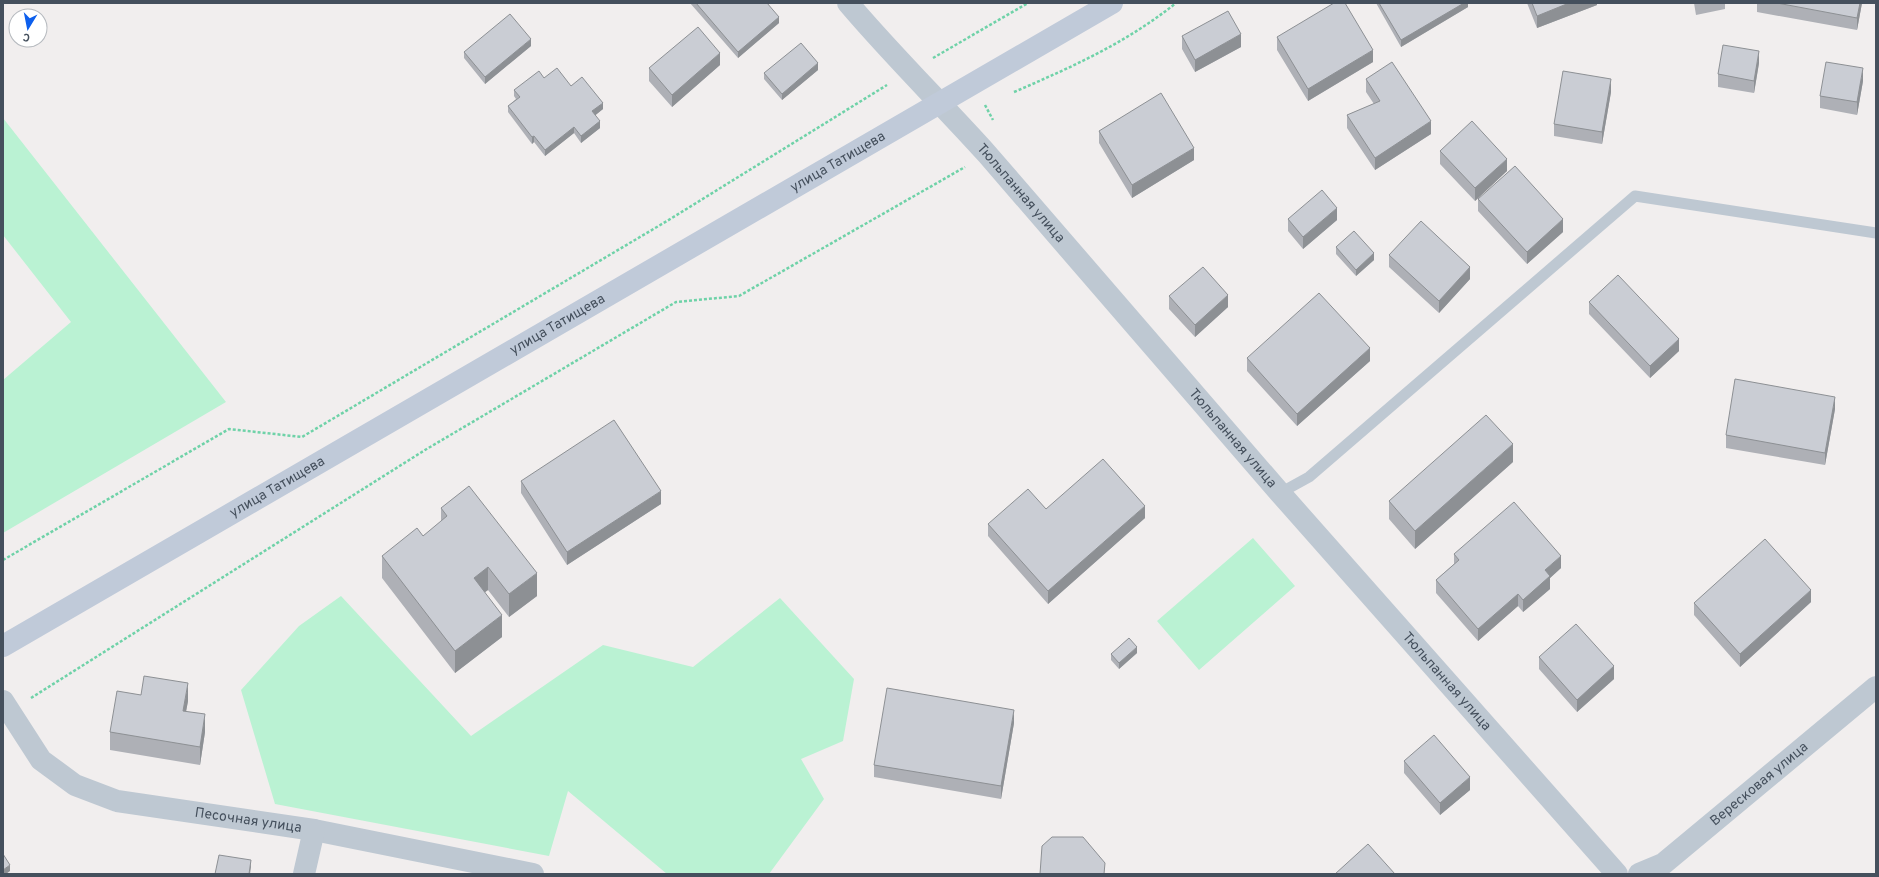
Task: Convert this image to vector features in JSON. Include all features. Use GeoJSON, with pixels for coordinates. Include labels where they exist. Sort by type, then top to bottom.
{"type":"FeatureCollection","features":[{"type":"Feature","properties":{"kind":"street","name":"Тюльпанная улица"},"geometry":{"type":"LineString","coordinates":[[848,3],[908,72],[940,102],[987,154],[1280,493],[1618,874]]}},
{"type":"Feature","properties":{"kind":"street","name":"улица Татищева"},"geometry":{"type":"LineString","coordinates":[[3,646],[1112,3]]}},
{"type":"Feature","properties":{"kind":"street","name":"Вересковая улица"},"geometry":{"type":"LineString","coordinates":[[1638,874],[1663,864],[1876,687]]}},
{"type":"Feature","properties":{"kind":"street","name":"Песочная улица"},"geometry":{"type":"LineString","coordinates":[[6,706],[41,760],[75,785],[117,801],[314,830],[533,874]]}},
{"type":"Feature","properties":{"kind":"street"},"geometry":{"type":"LineString","coordinates":[[304,874],[314,830]]}},
{"type":"Feature","properties":{"kind":"lane"},"geometry":{"type":"LineString","coordinates":[[1280,493],[1309,477],[1635,196],[1876,232]]}},
{"type":"Feature","properties":{"kind":"path"},"geometry":{"type":"LineString","coordinates":[[3,560],[229,429],[302,437],[667,221],[908,72],[1028,3]]}},
{"type":"Feature","properties":{"kind":"path"},"geometry":{"type":"LineString","coordinates":[[1006,95],[1079,64],[1150,24],[1176,3]]}},
{"type":"Feature","properties":{"kind":"path"},"geometry":{"type":"LineString","coordinates":[[992,101],[984,104],[995,125]]}},
{"type":"Feature","properties":{"kind":"path"},"geometry":{"type":"LineString","coordinates":[[6,706],[425,450],[676,302],[739,296],[987,154]]}},
{"type":"Feature","properties":{"kind":"green space"},"geometry":{"type":"Polygon","coordinates":[[[3,118],[226,402],[3,533],[3,380],[71,322],[3,235],[3,118]]]}},
{"type":"Feature","properties":{"kind":"green space"},"geometry":{"type":"Polygon","coordinates":[[[1253,538],[1295,586],[1199,670],[1157,621],[1253,538]]]}},
{"type":"Feature","properties":{"kind":"green space"},"geometry":{"type":"Polygon","coordinates":[[[341,596],[471,736],[603,645],[693,667],[780,598],[854,679],[843,741],[801,759],[824,799],[769,874],[667,874],[568,791],[549,856],[275,804],[241,690],[299,626],[341,596]]]}},
{"type":"Feature","properties":{"kind":"building"},"geometry":{"type":"Polygon","coordinates":[[[696,3],[767,3],[779,17],[738,52],[696,3]]]}},
{"type":"Feature","properties":{"kind":"building"},"geometry":{"type":"Polygon","coordinates":[[[1334,3],[1345,3],[1373,50],[1308,89],[1277,37],[1334,3]]]}},
{"type":"Feature","properties":{"kind":"building"},"geometry":{"type":"Polygon","coordinates":[[[1379,3],[1464,3],[1401,40],[1379,3]]]}},
{"type":"Feature","properties":{"kind":"building"},"geometry":{"type":"Polygon","coordinates":[[[1532,3],[1569,3],[1537,16],[1532,3]]]}},
{"type":"Feature","properties":{"kind":"building"},"geometry":{"type":"Polygon","coordinates":[[[1777,3],[1860,3],[1857,18],[1777,3]]]}},
{"type":"Feature","properties":{"kind":"building"},"geometry":{"type":"Polygon","coordinates":[[[1228,11],[1241,34],[1195,60],[1182,36],[1228,11]]]}},
{"type":"Feature","properties":{"kind":"building"},"geometry":{"type":"Polygon","coordinates":[[[510,14],[531,39],[485,77],[464,52],[510,14]]]}},
{"type":"Feature","properties":{"kind":"building"},"geometry":{"type":"Polygon","coordinates":[[[698,27],[720,53],[672,95],[649,68],[698,27]]]}},
{"type":"Feature","properties":{"kind":"building"},"geometry":{"type":"Polygon","coordinates":[[[801,43],[818,63],[782,94],[764,73],[801,43]]]}},
{"type":"Feature","properties":{"kind":"building"},"geometry":{"type":"Polygon","coordinates":[[[1723,45],[1759,51],[1754,81],[1718,74],[1723,45]]]}},
{"type":"Feature","properties":{"kind":"building"},"geometry":{"type":"Polygon","coordinates":[[[1392,62],[1431,121],[1375,158],[1347,115],[1380,101],[1366,79],[1392,62]]]}},
{"type":"Feature","properties":{"kind":"building"},"geometry":{"type":"Polygon","coordinates":[[[1826,62],[1863,68],[1857,102],[1820,96],[1826,62]]]}},
{"type":"Feature","properties":{"kind":"building"},"geometry":{"type":"Polygon","coordinates":[[[557,68],[571,86],[582,77],[603,103],[592,111],[600,121],[581,136],[574,127],[545,150],[534,136],[532,137],[508,106],[520,97],[514,90],[539,71],[544,78],[557,68]]]}},
{"type":"Feature","properties":{"kind":"building"},"geometry":{"type":"Polygon","coordinates":[[[1563,71],[1611,79],[1602,132],[1554,124],[1563,71]]]}},
{"type":"Feature","properties":{"kind":"building"},"geometry":{"type":"Polygon","coordinates":[[[1161,93],[1194,148],[1132,185],[1099,131],[1161,93]]]}},
{"type":"Feature","properties":{"kind":"building"},"geometry":{"type":"Polygon","coordinates":[[[1472,121],[1507,159],[1475,188],[1440,151],[1472,121]]]}},
{"type":"Feature","properties":{"kind":"building"},"geometry":{"type":"Polygon","coordinates":[[[1515,166],[1563,219],[1527,252],[1478,199],[1515,166]]]}},
{"type":"Feature","properties":{"kind":"building"},"geometry":{"type":"Polygon","coordinates":[[[1322,190],[1337,208],[1303,237],[1288,219],[1322,190]]]}},
{"type":"Feature","properties":{"kind":"building"},"geometry":{"type":"Polygon","coordinates":[[[1421,221],[1470,267],[1439,301],[1389,255],[1421,221]]]}},
{"type":"Feature","properties":{"kind":"building"},"geometry":{"type":"Polygon","coordinates":[[[1354,231],[1374,253],[1356,270],[1336,247],[1354,231]]]}},
{"type":"Feature","properties":{"kind":"building"},"geometry":{"type":"Polygon","coordinates":[[[1203,267],[1228,295],[1195,325],[1169,296],[1203,267]]]}},
{"type":"Feature","properties":{"kind":"building"},"geometry":{"type":"Polygon","coordinates":[[[1618,275],[1679,339],[1650,366],[1589,302],[1618,275]]]}},
{"type":"Feature","properties":{"kind":"building"},"geometry":{"type":"Polygon","coordinates":[[[1319,293],[1370,348],[1297,414],[1247,358],[1319,293]]]}},
{"type":"Feature","properties":{"kind":"building"},"geometry":{"type":"Polygon","coordinates":[[[1735,379],[1835,397],[1825,453],[1726,435],[1735,379]]]}},
{"type":"Feature","properties":{"kind":"building"},"geometry":{"type":"Polygon","coordinates":[[[1486,415],[1513,444],[1415,531],[1389,501],[1486,415]]]}},
{"type":"Feature","properties":{"kind":"building"},"geometry":{"type":"Polygon","coordinates":[[[614,420],[661,491],[567,552],[521,481],[614,420]]]}},
{"type":"Feature","properties":{"kind":"building"},"geometry":{"type":"Polygon","coordinates":[[[1103,459],[1145,506],[1048,591],[988,524],[1028,489],[1046,509],[1103,459]]]}},
{"type":"Feature","properties":{"kind":"building"},"geometry":{"type":"Polygon","coordinates":[[[469,486],[537,573],[509,594],[488,567],[474,578],[502,615],[455,651],[382,556],[417,528],[423,536],[447,516],[441,508],[469,486]]]}},
{"type":"Feature","properties":{"kind":"building"},"geometry":{"type":"Polygon","coordinates":[[[1514,502],[1561,556],[1545,570],[1550,576],[1523,600],[1518,594],[1478,629],[1436,580],[1459,560],[1454,554],[1514,502]]]}},
{"type":"Feature","properties":{"kind":"building"},"geometry":{"type":"Polygon","coordinates":[[[1765,539],[1811,590],[1740,654],[1694,603],[1765,539]]]}},
{"type":"Feature","properties":{"kind":"building"},"geometry":{"type":"Polygon","coordinates":[[[1576,624],[1614,666],[1577,700],[1539,657],[1576,624]]]}},
{"type":"Feature","properties":{"kind":"building"},"geometry":{"type":"Polygon","coordinates":[[[1129,638],[1137,647],[1119,663],[1111,654],[1129,638]]]}},
{"type":"Feature","properties":{"kind":"building"},"geometry":{"type":"Polygon","coordinates":[[[144,676],[188,683],[183,711],[205,714],[200,747],[110,732],[117,691],[141,695],[144,676]]]}},
{"type":"Feature","properties":{"kind":"building"},"geometry":{"type":"Polygon","coordinates":[[[887,688],[1014,710],[1001,786],[874,765],[887,688]]]}},
{"type":"Feature","properties":{"kind":"building"},"geometry":{"type":"Polygon","coordinates":[[[1434,735],[1470,777],[1440,803],[1404,761],[1434,735]]]}},
{"type":"Feature","properties":{"kind":"building"},"geometry":{"type":"Polygon","coordinates":[[[1052,837],[1083,837],[1105,863],[1104,874],[1040,874],[1042,846],[1052,837]]]}},
{"type":"Feature","properties":{"kind":"building"},"geometry":{"type":"Polygon","coordinates":[[[1368,844],[1395,874],[1335,874],[1368,844]]]}},
{"type":"Feature","properties":{"kind":"building"},"geometry":{"type":"Polygon","coordinates":[[[3,854],[10,865],[3,870],[3,854]]]}},
{"type":"Feature","properties":{"kind":"building"},"geometry":{"type":"Polygon","coordinates":[[[219,855],[251,860],[249,874],[215,874],[219,855]]]}}]}
